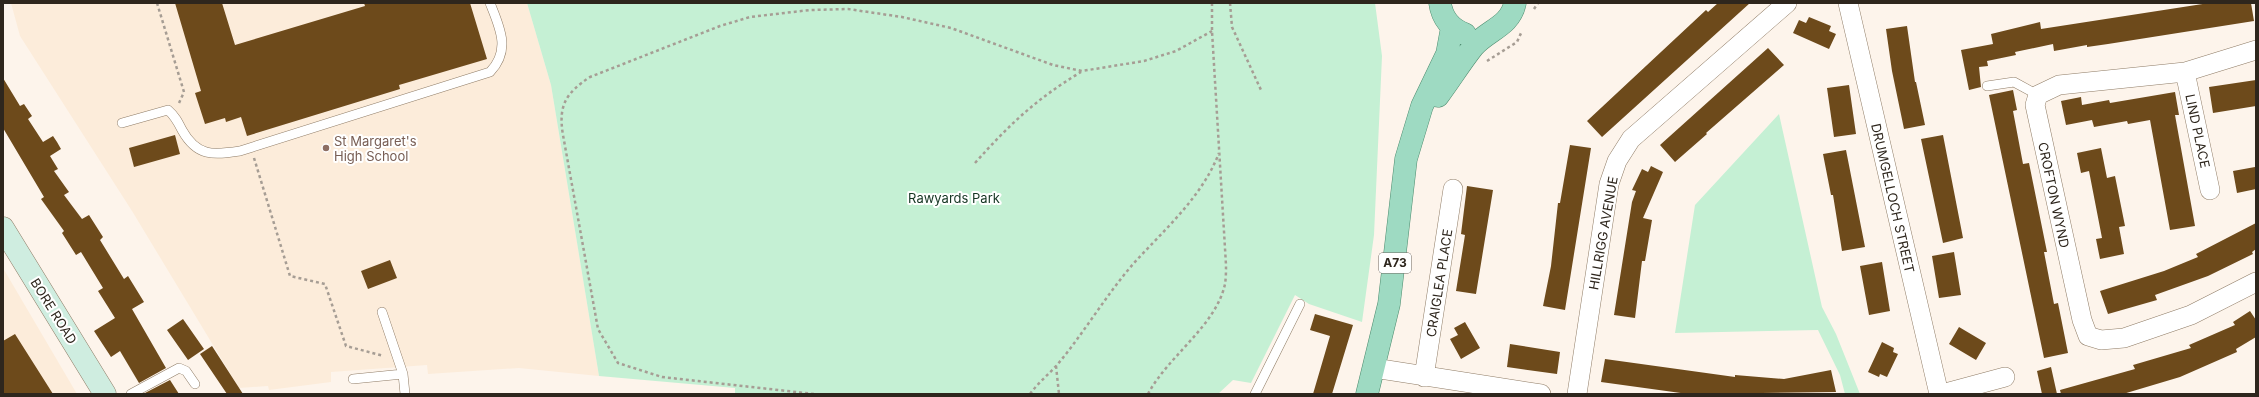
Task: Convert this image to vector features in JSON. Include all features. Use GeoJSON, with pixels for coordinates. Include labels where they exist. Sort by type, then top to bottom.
{"type":"FeatureCollection","features":[{"type":"Feature","properties":{"kind":"main road"},"geometry":{"type":"LineString","coordinates":[[1440,3],[1444,18],[1452,27],[1470,36],[1484,36]]}},
{"type":"Feature","properties":{"kind":"main road","name":"A73"},"geometry":{"type":"LineString","coordinates":[[1413,131],[1473,47],[1484,36],[1503,24],[1519,6]]}},
{"type":"Feature","properties":{"kind":"main road","name":"A73"},"geometry":{"type":"LineString","coordinates":[[1367,394],[1390,296],[1406,159],[1413,131],[1422,106],[1447,54],[1452,27]]}},
{"type":"Feature","properties":{"kind":"main road","name":"BORE ROAD"},"geometry":{"type":"LineString","coordinates":[[3,228],[105,394]]}},
{"type":"Feature","properties":{"kind":"street","name":"HILLRIGG AVENUE"},"geometry":{"type":"LineString","coordinates":[[1577,394],[1609,184],[1617,161],[1631,139],[1787,3]]}},
{"type":"Feature","properties":{"kind":"street","name":"DRUMGELLOCH STREET"},"geometry":{"type":"LineString","coordinates":[[1848,3],[1939,394]]}},
{"type":"Feature","properties":{"kind":"street"},"geometry":{"type":"LineString","coordinates":[[2038,95],[2059,85],[2185,72],[2256,50]]}},
{"type":"Feature","properties":{"kind":"street","name":"LIND PLACE"},"geometry":{"type":"LineString","coordinates":[[2185,72],[2210,190]]}},
{"type":"Feature","properties":{"kind":"street","name":"CROFTON WYND"},"geometry":{"type":"LineString","coordinates":[[2038,95],[2036,105],[2038,116],[2082,320],[2088,336],[2101,340],[2124,338],[2191,315],[2256,282]]}},
{"type":"Feature","properties":{"kind":"street","name":"CRAIGLEA PLACE"},"geometry":{"type":"LineString","coordinates":[[1436,383],[1453,189]]}},
{"type":"Feature","properties":{"kind":"street"},"geometry":{"type":"LineString","coordinates":[[1374,368],[1436,383],[1541,394]]}},
{"type":"Feature","properties":{"kind":"street"},"geometry":{"type":"LineString","coordinates":[[1942,394],[2005,377]]}},
{"type":"Feature","properties":{"kind":"lane"},"geometry":{"type":"LineString","coordinates":[[122,123],[168,110],[174,115],[194,146],[205,152],[218,154],[240,151],[490,72],[497,64],[503,50],[502,32],[490,3]]}},
{"type":"Feature","properties":{"kind":"lane"},"geometry":{"type":"LineString","coordinates":[[1987,86],[2014,82],[2038,95]]}},
{"type":"Feature","properties":{"kind":"lane"},"geometry":{"type":"LineString","coordinates":[[1255,394],[1300,304]]}},
{"type":"Feature","properties":{"kind":"lane"},"geometry":{"type":"LineString","coordinates":[[382,312],[403,374],[405,394]]}},
{"type":"Feature","properties":{"kind":"lane"},"geometry":{"type":"LineString","coordinates":[[130,394],[179,368],[186,371],[195,384]]}},
{"type":"Feature","properties":{"kind":"lane"},"geometry":{"type":"LineString","coordinates":[[353,379],[403,374]]}},
{"type":"Feature","properties":{"kind":"path"},"geometry":{"type":"LineString","coordinates":[[157,3],[184,92],[174,115]]}},
{"type":"Feature","properties":{"kind":"path"},"geometry":{"type":"LineString","coordinates":[[1148,394],[1156,379],[1205,322],[1225,284],[1226,265],[1212,31],[1212,3]]}},
{"type":"Feature","properties":{"kind":"path"},"geometry":{"type":"LineString","coordinates":[[1230,3],[1232,27],[1260,90]]}},
{"type":"Feature","properties":{"kind":"path"},"geometry":{"type":"LineString","coordinates":[[1519,6],[1538,3]]}},
{"type":"Feature","properties":{"kind":"path"},"geometry":{"type":"LineString","coordinates":[[814,394],[662,377],[618,363],[598,329],[563,135],[561,119],[565,101],[573,89],[590,77],[720,26],[750,17],[810,10],[848,9],[902,17],[950,28],[1053,65],[1082,71]]}},
{"type":"Feature","properties":{"kind":"path"},"geometry":{"type":"LineString","coordinates":[[1482,67],[1487,61],[1517,42],[1523,30]]}},
{"type":"Feature","properties":{"kind":"path"},"geometry":{"type":"LineString","coordinates":[[975,163],[1023,112],[1050,90],[1082,71],[1156,57],[1176,51],[1212,31]]}},
{"type":"Feature","properties":{"kind":"path"},"geometry":{"type":"LineString","coordinates":[[1030,394],[1037,384],[1056,366],[1132,265],[1195,196],[1212,170],[1219,152]]}},
{"type":"Feature","properties":{"kind":"path"},"geometry":{"type":"LineString","coordinates":[[260,174],[290,276],[325,284],[346,346],[398,360]]}},
{"type":"Feature","properties":{"kind":"path"},"geometry":{"type":"LineString","coordinates":[[1056,366],[1059,394]]}},
{"type":"Feature","properties":{"kind":"shaded area","name":"St Margaret's High School"},"geometry":{"type":"Polygon","coordinates":[[[11,3],[527,3],[551,85],[599,376],[519,368],[428,374],[427,365],[331,372],[331,382],[269,390],[268,386],[239,388],[132,211],[20,36],[11,3]]]}},
{"type":"Feature","properties":{"kind":"shaded area"},"geometry":{"type":"Polygon","coordinates":[[[3,268],[77,394],[3,394],[3,268]]]}},
{"type":"Feature","properties":{"kind":"green space","name":"Rawyards Park"},"geometry":{"type":"Polygon","coordinates":[[[527,3],[1375,3],[1382,56],[1374,235],[1362,322],[1309,304],[1295,295],[1251,383],[1233,380],[1218,394],[735,394],[735,388],[599,376],[551,85],[527,3]]]}},
{"type":"Feature","properties":{"kind":"green space"},"geometry":{"type":"Polygon","coordinates":[[[1779,114],[1822,307],[1836,334],[1860,394],[1845,394],[1840,375],[1818,330],[1675,333],[1695,205],[1779,114]]]}},
{"type":"Feature","properties":{"kind":"building"},"geometry":{"type":"Polygon","coordinates":[[[175,3],[222,3],[235,45],[365,6],[364,3],[470,3],[487,59],[399,85],[400,89],[247,136],[241,117],[226,122],[225,118],[205,124],[195,93],[201,91],[175,3]]]}},
{"type":"Feature","properties":{"kind":"building"},"geometry":{"type":"Polygon","coordinates":[[[1718,3],[1750,3],[1602,137],[1587,121],[1706,10],[1708,12],[1718,3]]]}},
{"type":"Feature","properties":{"kind":"building"},"geometry":{"type":"Polygon","coordinates":[[[2209,3],[2251,3],[2254,21],[2087,47],[2087,45],[2054,51],[2053,44],[2015,52],[2016,55],[1987,61],[1988,66],[1979,67],[1981,87],[1969,90],[1961,50],[1993,44],[1991,34],[2040,22],[2041,29],[2209,3]]]}},
{"type":"Feature","properties":{"kind":"building"},"geometry":{"type":"Polygon","coordinates":[[[1809,17],[1831,26],[1829,31],[1836,34],[1829,49],[1793,33],[1799,20],[1806,23],[1809,17]]]}},
{"type":"Feature","properties":{"kind":"building"},"geometry":{"type":"Polygon","coordinates":[[[1907,26],[1915,82],[1925,125],[1904,129],[1892,71],[1886,29],[1907,26]]]}},
{"type":"Feature","properties":{"kind":"building"},"geometry":{"type":"Polygon","coordinates":[[[1768,48],[1784,65],[1675,162],[1660,145],[1768,48]]]}},
{"type":"Feature","properties":{"kind":"building"},"geometry":{"type":"Polygon","coordinates":[[[3,78],[20,106],[24,104],[32,116],[28,119],[43,142],[53,136],[57,142],[61,149],[50,156],[58,169],[54,171],[69,192],[64,195],[82,219],[89,215],[103,237],[100,240],[124,279],[128,276],[144,302],[132,309],[166,368],[139,383],[120,351],[111,357],[94,331],[115,318],[98,291],[103,288],[81,252],[76,255],[62,233],[64,231],[41,199],[44,197],[3,128],[3,78]]]}},
{"type":"Feature","properties":{"kind":"building"},"geometry":{"type":"Polygon","coordinates":[[[2256,80],[2256,106],[2213,113],[2209,87],[2256,80]]]}},
{"type":"Feature","properties":{"kind":"building"},"geometry":{"type":"Polygon","coordinates":[[[1849,85],[1856,134],[1834,137],[1827,88],[1849,85]]]}},
{"type":"Feature","properties":{"kind":"building"},"geometry":{"type":"Polygon","coordinates":[[[2013,90],[2017,110],[2013,111],[2023,164],[2029,163],[2047,252],[2044,252],[2054,304],[2058,303],[2068,353],[2044,358],[1989,95],[2013,90]]]}},
{"type":"Feature","properties":{"kind":"building"},"geometry":{"type":"Polygon","coordinates":[[[2175,92],[2179,115],[2175,115],[2195,226],[2170,230],[2150,120],[2128,124],[2127,121],[2094,127],[2092,120],[2066,125],[2061,101],[2081,97],[2082,105],[2109,100],[2110,103],[2175,92]]]}},
{"type":"Feature","properties":{"kind":"building"},"geometry":{"type":"Polygon","coordinates":[[[175,135],[180,154],[134,167],[129,148],[175,135]]]}},
{"type":"Feature","properties":{"kind":"building"},"geometry":{"type":"Polygon","coordinates":[[[1943,135],[1963,238],[1943,243],[1921,139],[1943,135]]]}},
{"type":"Feature","properties":{"kind":"building"},"geometry":{"type":"Polygon","coordinates":[[[1570,145],[1591,148],[1565,310],[1543,306],[1551,266],[1558,203],[1560,203],[1570,145]]]}},
{"type":"Feature","properties":{"kind":"building"},"geometry":{"type":"Polygon","coordinates":[[[2101,148],[2107,178],[2115,176],[2125,226],[2119,227],[2124,254],[2100,259],[2096,239],[2102,238],[2089,171],[2081,173],[2077,153],[2101,148]]]}},
{"type":"Feature","properties":{"kind":"building"},"geometry":{"type":"Polygon","coordinates":[[[1846,150],[1865,247],[1842,251],[1833,195],[1831,195],[1823,154],[1846,150]]]}},
{"type":"Feature","properties":{"kind":"building"},"geometry":{"type":"Polygon","coordinates":[[[1651,166],[1663,172],[1643,218],[1652,220],[1645,261],[1642,261],[1635,318],[1614,315],[1632,202],[1636,191],[1632,190],[1642,169],[1648,172],[1651,166]]]}},
{"type":"Feature","properties":{"kind":"building"},"geometry":{"type":"Polygon","coordinates":[[[2255,167],[2256,189],[2237,193],[2233,171],[2255,167]]]}},
{"type":"Feature","properties":{"kind":"building"},"geometry":{"type":"Polygon","coordinates":[[[1467,186],[1493,190],[1476,294],[1456,291],[1465,235],[1461,234],[1467,186]]]}},
{"type":"Feature","properties":{"kind":"building"},"geometry":{"type":"Polygon","coordinates":[[[2256,223],[2256,249],[2252,252],[2253,254],[2208,276],[2155,295],[2157,300],[2108,314],[2100,291],[2164,271],[2198,257],[2196,254],[2256,223]]]}},
{"type":"Feature","properties":{"kind":"building"},"geometry":{"type":"Polygon","coordinates":[[[1954,252],[1961,295],[1939,298],[1932,256],[1954,252]]]}},
{"type":"Feature","properties":{"kind":"building"},"geometry":{"type":"Polygon","coordinates":[[[390,260],[397,278],[368,289],[361,271],[390,260]]]}},
{"type":"Feature","properties":{"kind":"building"},"geometry":{"type":"Polygon","coordinates":[[[1882,262],[1890,311],[1869,315],[1860,266],[1882,262]]]}},
{"type":"Feature","properties":{"kind":"building"},"geometry":{"type":"Polygon","coordinates":[[[2250,311],[2256,320],[2256,337],[2236,349],[2237,352],[2180,377],[2123,394],[2061,394],[2060,390],[2135,369],[2133,365],[2191,348],[2189,345],[2235,325],[2233,322],[2250,311]]]}},
{"type":"Feature","properties":{"kind":"building"},"geometry":{"type":"Polygon","coordinates":[[[1315,314],[1353,325],[1332,394],[1313,394],[1330,336],[1310,330],[1315,314]]]}},
{"type":"Feature","properties":{"kind":"building"},"geometry":{"type":"Polygon","coordinates":[[[183,319],[204,349],[188,360],[167,330],[183,319]]]}},
{"type":"Feature","properties":{"kind":"building"},"geometry":{"type":"Polygon","coordinates":[[[1465,322],[1480,348],[1461,359],[1450,339],[1458,335],[1454,328],[1465,322]]]}},
{"type":"Feature","properties":{"kind":"building"},"geometry":{"type":"Polygon","coordinates":[[[1959,327],[1986,343],[1976,360],[1949,344],[1959,327]]]}},
{"type":"Feature","properties":{"kind":"building"},"geometry":{"type":"Polygon","coordinates":[[[15,334],[53,394],[3,394],[3,341],[15,334]]]}},
{"type":"Feature","properties":{"kind":"building"},"geometry":{"type":"Polygon","coordinates":[[[1882,342],[1894,348],[1893,352],[1898,354],[1887,377],[1880,374],[1879,377],[1868,372],[1882,342]]]}},
{"type":"Feature","properties":{"kind":"building"},"geometry":{"type":"Polygon","coordinates":[[[1510,344],[1560,352],[1557,374],[1507,367],[1510,344]]]}},
{"type":"Feature","properties":{"kind":"building"},"geometry":{"type":"Polygon","coordinates":[[[212,346],[243,394],[227,394],[200,354],[212,346]]]}},
{"type":"Feature","properties":{"kind":"building"},"geometry":{"type":"Polygon","coordinates":[[[1605,359],[1735,377],[1735,375],[1784,379],[1831,370],[1836,392],[1688,394],[1601,382],[1605,359]]]}},
{"type":"Feature","properties":{"kind":"building"},"geometry":{"type":"Polygon","coordinates":[[[2051,367],[2057,394],[2042,394],[2037,371],[2051,367]]]}},
{"type":"Feature","properties":{"kind":"building"},"geometry":{"type":"Polygon","coordinates":[[[170,380],[179,394],[145,393],[170,380]]]}},
{"type":"Feature","properties":{"kind":"place","name":"St Margaret's High School"},"geometry":{"type":"Point","coordinates":[326,148]}}]}
